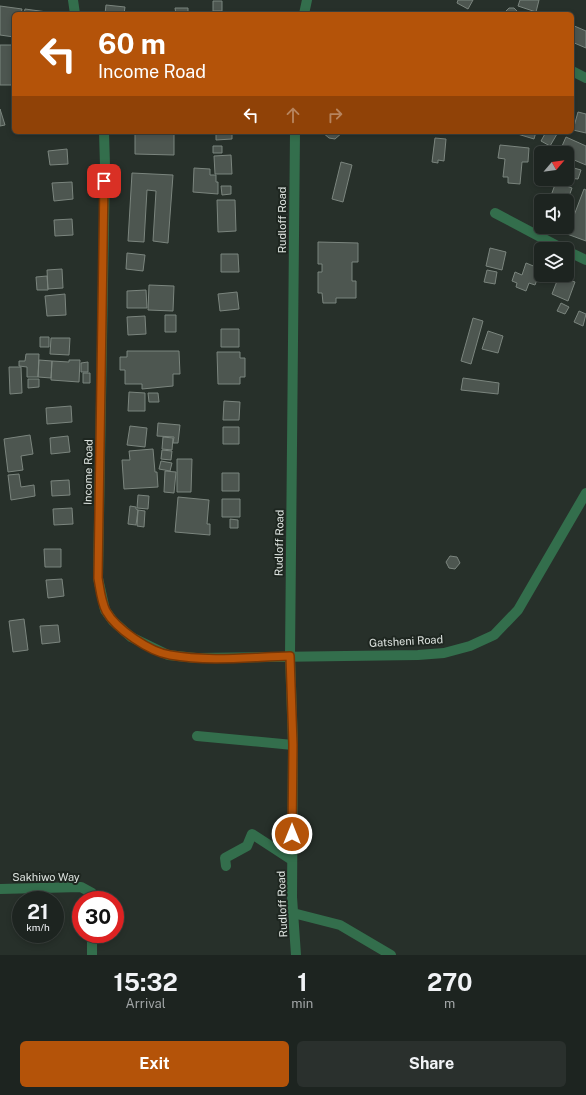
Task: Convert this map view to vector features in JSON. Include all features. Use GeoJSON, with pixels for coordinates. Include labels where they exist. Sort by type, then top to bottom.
{"type":"FeatureCollection","features":[{"type":"Feature","properties":{"kind":"street"},"geometry":{"type":"LineString","coordinates":[[73,0],[75,12]]}},
{"type":"Feature","properties":{"kind":"street"},"geometry":{"type":"LineString","coordinates":[[304,12],[307,0]]}},
{"type":"Feature","properties":{"kind":"street"},"geometry":{"type":"LineString","coordinates":[[574,72],[586,78]]}},
{"type":"Feature","properties":{"kind":"street","name":"Income Road"},"geometry":{"type":"LineString","coordinates":[[104,134],[105,166],[98,578],[105,610],[113,621],[131,637],[168,655],[196,658],[290,656]]}},
{"type":"Feature","properties":{"kind":"street","name":"Rudloff Road"},"geometry":{"type":"LineString","coordinates":[[295,134],[290,656],[293,745],[293,913],[296,955]]}},
{"type":"Feature","properties":{"kind":"street"},"geometry":{"type":"LineString","coordinates":[[495,213],[550,242]]}},
{"type":"Feature","properties":{"kind":"street"},"geometry":{"type":"LineString","coordinates":[[574,254],[586,260]]}},
{"type":"Feature","properties":{"kind":"street","name":"Gatsheni Road"},"geometry":{"type":"LineString","coordinates":[[290,656],[444,653],[470,646],[494,635],[518,610],[586,493]]}},
{"type":"Feature","properties":{"kind":"street"},"geometry":{"type":"LineString","coordinates":[[197,736],[293,745]]}},
{"type":"Feature","properties":{"kind":"street"},"geometry":{"type":"LineString","coordinates":[[226,866],[225,858],[247,846],[252,834],[292,860]]}},
{"type":"Feature","properties":{"kind":"street","name":"Sakhiwo Way"},"geometry":{"type":"LineString","coordinates":[[0,889],[81,887],[86,891]]}},
{"type":"Feature","properties":{"kind":"street"},"geometry":{"type":"LineString","coordinates":[[293,913],[340,925],[391,955]]}},
{"type":"Feature","properties":{"kind":"street"},"geometry":{"type":"LineString","coordinates":[[92,943],[92,955]]}},
{"type":"Feature","properties":{"kind":"building"},"geometry":{"type":"Polygon","coordinates":[[[458,0],[473,0],[468,9],[457,3],[458,0]]]}},
{"type":"Feature","properties":{"kind":"building"},"geometry":{"type":"Polygon","coordinates":[[[520,0],[539,0],[536,12],[518,6],[520,0]]]}},
{"type":"Feature","properties":{"kind":"building"},"geometry":{"type":"Polygon","coordinates":[[[213,1],[222,1],[222,11],[213,11],[213,1]]]}},
{"type":"Feature","properties":{"kind":"building"},"geometry":{"type":"Polygon","coordinates":[[[106,5],[125,7],[124,12],[105,12],[106,5]]]}},
{"type":"Feature","properties":{"kind":"building"},"geometry":{"type":"Polygon","coordinates":[[[0,6],[22,9],[21,12],[12,12],[12,37],[0,35],[0,6]]]}},
{"type":"Feature","properties":{"kind":"building"},"geometry":{"type":"Polygon","coordinates":[[[175,8],[188,8],[188,12],[176,12],[175,8]]]}},
{"type":"Feature","properties":{"kind":"building"},"geometry":{"type":"Polygon","coordinates":[[[509,8],[514,8],[518,12],[505,12],[509,8]]]}},
{"type":"Feature","properties":{"kind":"building"},"geometry":{"type":"Polygon","coordinates":[[[25,9],[47,12],[24,12],[25,9]]]}},
{"type":"Feature","properties":{"kind":"building"},"geometry":{"type":"Polygon","coordinates":[[[574,26],[586,31],[586,48],[574,43],[574,26]]]}},
{"type":"Feature","properties":{"kind":"building"},"geometry":{"type":"Polygon","coordinates":[[[0,45],[12,45],[12,85],[0,85],[0,45]]]}},
{"type":"Feature","properties":{"kind":"building"},"geometry":{"type":"Polygon","coordinates":[[[0,109],[5,125],[0,126],[0,109]]]}},
{"type":"Feature","properties":{"kind":"building"},"geometry":{"type":"Polygon","coordinates":[[[578,112],[586,114],[586,133],[574,130],[578,112]]]}},
{"type":"Feature","properties":{"kind":"building"},"geometry":{"type":"Polygon","coordinates":[[[135,134],[174,134],[174,155],[135,154],[135,134]]]}},
{"type":"Feature","properties":{"kind":"building"},"geometry":{"type":"Polygon","coordinates":[[[216,134],[232,134],[232,139],[216,140],[216,134]]]}},
{"type":"Feature","properties":{"kind":"building"},"geometry":{"type":"Polygon","coordinates":[[[324,134],[341,134],[335,139],[329,138],[324,134]]]}},
{"type":"Feature","properties":{"kind":"building"},"geometry":{"type":"Polygon","coordinates":[[[518,134],[535,134],[534,139],[518,134]]]}},
{"type":"Feature","properties":{"kind":"building"},"geometry":{"type":"Polygon","coordinates":[[[545,134],[557,134],[550,146],[541,141],[545,134]]]}},
{"type":"Feature","properties":{"kind":"building"},"geometry":{"type":"Polygon","coordinates":[[[566,137],[586,146],[586,165],[574,160],[574,146],[562,146],[566,137]]]}},
{"type":"Feature","properties":{"kind":"building"},"geometry":{"type":"Polygon","coordinates":[[[435,138],[446,139],[444,161],[438,160],[438,163],[432,162],[435,138]]]}},
{"type":"Feature","properties":{"kind":"building"},"geometry":{"type":"Polygon","coordinates":[[[500,145],[529,148],[528,162],[522,162],[520,184],[508,183],[508,177],[503,177],[505,159],[498,158],[500,145]]]}},
{"type":"Feature","properties":{"kind":"building"},"geometry":{"type":"Polygon","coordinates":[[[213,146],[222,146],[222,153],[213,153],[213,146]]]}},
{"type":"Feature","properties":{"kind":"building"},"geometry":{"type":"Polygon","coordinates":[[[67,149],[68,164],[50,165],[48,151],[67,149]]]}},
{"type":"Feature","properties":{"kind":"building"},"geometry":{"type":"Polygon","coordinates":[[[231,155],[232,174],[215,174],[214,156],[231,155]]]}},
{"type":"Feature","properties":{"kind":"building"},"geometry":{"type":"Polygon","coordinates":[[[341,162],[352,165],[343,202],[332,199],[341,162]]]}},
{"type":"Feature","properties":{"kind":"building"},"geometry":{"type":"Polygon","coordinates":[[[194,168],[210,169],[210,175],[216,175],[216,182],[218,182],[218,194],[193,192],[194,168]]]}},
{"type":"Feature","properties":{"kind":"building"},"geometry":{"type":"Polygon","coordinates":[[[574,168],[581,170],[578,179],[574,179],[574,168]]]}},
{"type":"Feature","properties":{"kind":"building"},"geometry":{"type":"Polygon","coordinates":[[[132,173],[173,175],[168,243],[153,241],[156,191],[147,190],[144,242],[128,241],[132,173]]]}},
{"type":"Feature","properties":{"kind":"building"},"geometry":{"type":"Polygon","coordinates":[[[72,182],[73,199],[54,201],[52,183],[72,182]]]}},
{"type":"Feature","properties":{"kind":"building"},"geometry":{"type":"Polygon","coordinates":[[[221,186],[231,186],[231,194],[222,195],[221,186]]]}},
{"type":"Feature","properties":{"kind":"building"},"geometry":{"type":"Polygon","coordinates":[[[555,186],[567,186],[572,188],[570,194],[552,194],[555,186]]]}},
{"type":"Feature","properties":{"kind":"building"},"geometry":{"type":"Polygon","coordinates":[[[584,189],[586,190],[586,241],[567,234],[574,234],[574,215],[584,189]]]}},
{"type":"Feature","properties":{"kind":"building"},"geometry":{"type":"Polygon","coordinates":[[[217,200],[235,200],[236,231],[218,232],[217,200]]]}},
{"type":"Feature","properties":{"kind":"building"},"geometry":{"type":"Polygon","coordinates":[[[72,219],[73,235],[55,236],[54,220],[72,219]]]}},
{"type":"Feature","properties":{"kind":"building"},"geometry":{"type":"Polygon","coordinates":[[[318,242],[358,243],[358,262],[352,262],[352,281],[356,281],[356,298],[336,298],[336,303],[323,303],[322,293],[318,293],[318,272],[322,272],[322,264],[318,264],[318,242]]]}},
{"type":"Feature","properties":{"kind":"building"},"geometry":{"type":"Polygon","coordinates":[[[490,248],[506,252],[502,270],[486,266],[490,248]]]}},
{"type":"Feature","properties":{"kind":"building"},"geometry":{"type":"Polygon","coordinates":[[[127,253],[145,255],[143,271],[126,269],[127,253]]]}},
{"type":"Feature","properties":{"kind":"building"},"geometry":{"type":"Polygon","coordinates":[[[221,254],[238,254],[239,272],[221,272],[221,254]]]}},
{"type":"Feature","properties":{"kind":"building"},"geometry":{"type":"Polygon","coordinates":[[[526,263],[534,266],[534,282],[536,282],[535,285],[529,283],[526,291],[516,287],[517,283],[512,281],[515,272],[522,275],[526,263]]]}},
{"type":"Feature","properties":{"kind":"building"},"geometry":{"type":"Polygon","coordinates":[[[62,269],[63,288],[48,289],[47,270],[62,269]]]}},
{"type":"Feature","properties":{"kind":"building"},"geometry":{"type":"Polygon","coordinates":[[[487,270],[497,272],[495,284],[484,282],[487,270]]]}},
{"type":"Feature","properties":{"kind":"building"},"geometry":{"type":"Polygon","coordinates":[[[47,276],[48,290],[37,290],[36,277],[47,276]]]}},
{"type":"Feature","properties":{"kind":"building"},"geometry":{"type":"Polygon","coordinates":[[[557,282],[575,282],[568,301],[552,294],[557,282]]]}},
{"type":"Feature","properties":{"kind":"building"},"geometry":{"type":"Polygon","coordinates":[[[149,285],[174,286],[173,311],[148,310],[149,285]]]}},
{"type":"Feature","properties":{"kind":"building"},"geometry":{"type":"Polygon","coordinates":[[[146,290],[147,308],[127,308],[127,291],[146,290]]]}},
{"type":"Feature","properties":{"kind":"building"},"geometry":{"type":"Polygon","coordinates":[[[237,292],[239,309],[220,311],[218,294],[237,292]]]}},
{"type":"Feature","properties":{"kind":"building"},"geometry":{"type":"Polygon","coordinates":[[[65,294],[66,315],[47,316],[45,296],[65,294]]]}},
{"type":"Feature","properties":{"kind":"building"},"geometry":{"type":"Polygon","coordinates":[[[561,303],[569,307],[565,314],[557,311],[561,303]]]}},
{"type":"Feature","properties":{"kind":"building"},"geometry":{"type":"Polygon","coordinates":[[[579,311],[586,314],[583,326],[574,322],[579,311]]]}},
{"type":"Feature","properties":{"kind":"building"},"geometry":{"type":"Polygon","coordinates":[[[165,315],[176,315],[176,332],[165,332],[165,315]]]}},
{"type":"Feature","properties":{"kind":"building"},"geometry":{"type":"Polygon","coordinates":[[[145,316],[146,334],[128,335],[127,317],[145,316]]]}},
{"type":"Feature","properties":{"kind":"building"},"geometry":{"type":"Polygon","coordinates":[[[473,318],[483,321],[471,364],[461,361],[473,318]]]}},
{"type":"Feature","properties":{"kind":"building"},"geometry":{"type":"Polygon","coordinates":[[[221,329],[239,329],[239,347],[221,347],[221,329]]]}},
{"type":"Feature","properties":{"kind":"building"},"geometry":{"type":"Polygon","coordinates":[[[488,331],[503,336],[498,353],[482,349],[488,331]]]}},
{"type":"Feature","properties":{"kind":"building"},"geometry":{"type":"Polygon","coordinates":[[[40,337],[49,337],[49,347],[40,347],[40,337]]]}},
{"type":"Feature","properties":{"kind":"building"},"geometry":{"type":"Polygon","coordinates":[[[51,338],[70,338],[69,355],[50,354],[51,338]]]}},
{"type":"Feature","properties":{"kind":"building"},"geometry":{"type":"Polygon","coordinates":[[[127,351],[179,351],[180,374],[173,374],[173,386],[142,389],[142,384],[125,384],[125,370],[120,370],[120,357],[127,357],[127,351]]]}},
{"type":"Feature","properties":{"kind":"building"},"geometry":{"type":"Polygon","coordinates":[[[217,352],[240,352],[240,358],[245,358],[245,377],[240,377],[240,384],[218,384],[217,352]]]}},
{"type":"Feature","properties":{"kind":"building"},"geometry":{"type":"Polygon","coordinates":[[[26,354],[39,354],[38,377],[27,377],[27,367],[19,366],[19,361],[25,361],[26,354]]]}},
{"type":"Feature","properties":{"kind":"building"},"geometry":{"type":"Polygon","coordinates":[[[39,360],[52,361],[51,378],[38,377],[39,360]]]}},
{"type":"Feature","properties":{"kind":"building"},"geometry":{"type":"Polygon","coordinates":[[[69,360],[80,360],[79,382],[51,380],[52,361],[69,362],[69,360]]]}},
{"type":"Feature","properties":{"kind":"building"},"geometry":{"type":"Polygon","coordinates":[[[88,362],[88,372],[81,372],[81,363],[88,362]]]}},
{"type":"Feature","properties":{"kind":"building"},"geometry":{"type":"Polygon","coordinates":[[[9,367],[21,367],[22,393],[10,394],[9,367]]]}},
{"type":"Feature","properties":{"kind":"building"},"geometry":{"type":"Polygon","coordinates":[[[83,373],[90,373],[90,383],[83,383],[83,373]]]}},
{"type":"Feature","properties":{"kind":"building"},"geometry":{"type":"Polygon","coordinates":[[[463,378],[499,383],[498,394],[461,390],[463,378]]]}},
{"type":"Feature","properties":{"kind":"building"},"geometry":{"type":"Polygon","coordinates":[[[28,379],[39,379],[39,387],[28,388],[28,379]]]}},
{"type":"Feature","properties":{"kind":"building"},"geometry":{"type":"Polygon","coordinates":[[[129,392],[145,393],[145,411],[128,411],[129,392]]]}},
{"type":"Feature","properties":{"kind":"building"},"geometry":{"type":"Polygon","coordinates":[[[148,393],[158,393],[159,402],[149,402],[148,393]]]}},
{"type":"Feature","properties":{"kind":"building"},"geometry":{"type":"Polygon","coordinates":[[[224,401],[240,402],[239,420],[223,420],[224,401]]]}},
{"type":"Feature","properties":{"kind":"building"},"geometry":{"type":"Polygon","coordinates":[[[71,406],[72,422],[47,424],[46,408],[71,406]]]}},
{"type":"Feature","properties":{"kind":"building"},"geometry":{"type":"Polygon","coordinates":[[[158,423],[180,425],[178,443],[173,443],[174,437],[157,436],[158,423]]]}},
{"type":"Feature","properties":{"kind":"building"},"geometry":{"type":"Polygon","coordinates":[[[130,426],[147,428],[145,447],[127,445],[130,426]]]}},
{"type":"Feature","properties":{"kind":"building"},"geometry":{"type":"Polygon","coordinates":[[[223,427],[239,427],[239,444],[223,444],[223,427]]]}},
{"type":"Feature","properties":{"kind":"building"},"geometry":{"type":"Polygon","coordinates":[[[30,435],[33,454],[21,456],[23,470],[8,472],[4,439],[30,435]]]}},
{"type":"Feature","properties":{"kind":"building"},"geometry":{"type":"Polygon","coordinates":[[[68,436],[70,452],[51,454],[50,438],[68,436]]]}},
{"type":"Feature","properties":{"kind":"building"},"geometry":{"type":"Polygon","coordinates":[[[163,437],[173,438],[172,450],[162,449],[163,437]]]}},
{"type":"Feature","properties":{"kind":"building"},"geometry":{"type":"Polygon","coordinates":[[[153,449],[158,487],[124,489],[122,460],[130,460],[129,451],[153,449]]]}},
{"type":"Feature","properties":{"kind":"building"},"geometry":{"type":"Polygon","coordinates":[[[162,450],[172,451],[171,460],[161,459],[162,450]]]}},
{"type":"Feature","properties":{"kind":"building"},"geometry":{"type":"Polygon","coordinates":[[[177,459],[192,459],[191,492],[177,492],[177,459]]]}},
{"type":"Feature","properties":{"kind":"building"},"geometry":{"type":"Polygon","coordinates":[[[161,461],[172,463],[170,471],[159,469],[161,461]]]}},
{"type":"Feature","properties":{"kind":"building"},"geometry":{"type":"Polygon","coordinates":[[[165,471],[176,472],[174,493],[164,492],[165,471]]]}},
{"type":"Feature","properties":{"kind":"building"},"geometry":{"type":"Polygon","coordinates":[[[222,473],[239,473],[239,491],[222,491],[222,473]]]}},
{"type":"Feature","properties":{"kind":"building"},"geometry":{"type":"Polygon","coordinates":[[[19,474],[21,487],[34,485],[35,496],[11,500],[8,475],[19,474]]]}},
{"type":"Feature","properties":{"kind":"building"},"geometry":{"type":"Polygon","coordinates":[[[69,480],[70,495],[52,496],[51,481],[69,480]]]}},
{"type":"Feature","properties":{"kind":"building"},"geometry":{"type":"Polygon","coordinates":[[[138,495],[149,496],[148,509],[137,508],[138,495]]]}},
{"type":"Feature","properties":{"kind":"building"},"geometry":{"type":"Polygon","coordinates":[[[178,497],[209,500],[207,524],[210,524],[210,535],[175,532],[178,497]]]}},
{"type":"Feature","properties":{"kind":"building"},"geometry":{"type":"Polygon","coordinates":[[[222,499],[240,499],[240,517],[222,517],[222,499]]]}},
{"type":"Feature","properties":{"kind":"building"},"geometry":{"type":"Polygon","coordinates":[[[130,506],[136,507],[138,510],[136,525],[128,524],[130,506]]]}},
{"type":"Feature","properties":{"kind":"building"},"geometry":{"type":"Polygon","coordinates":[[[72,508],[73,524],[54,525],[53,509],[72,508]]]}},
{"type":"Feature","properties":{"kind":"building"},"geometry":{"type":"Polygon","coordinates":[[[138,510],[145,511],[144,527],[137,526],[138,510]]]}},
{"type":"Feature","properties":{"kind":"building"},"geometry":{"type":"Polygon","coordinates":[[[230,519],[238,520],[238,528],[230,528],[230,519]]]}},
{"type":"Feature","properties":{"kind":"building"},"geometry":{"type":"Polygon","coordinates":[[[44,549],[61,549],[61,567],[45,567],[44,549]]]}},
{"type":"Feature","properties":{"kind":"building"},"geometry":{"type":"Polygon","coordinates":[[[450,556],[457,557],[460,563],[455,569],[449,568],[446,562],[450,556]]]}},
{"type":"Feature","properties":{"kind":"building"},"geometry":{"type":"Polygon","coordinates":[[[62,579],[64,596],[48,598],[46,580],[62,579]]]}},
{"type":"Feature","properties":{"kind":"building"},"geometry":{"type":"Polygon","coordinates":[[[24,619],[28,650],[13,652],[9,621],[24,619]]]}},
{"type":"Feature","properties":{"kind":"building"},"geometry":{"type":"Polygon","coordinates":[[[58,625],[60,642],[42,644],[40,626],[58,625]]]}},
{"type":"Feature","properties":{"kind":"route"},"geometry":{"type":"LineString","coordinates":[[104,181],[98,578],[105,610],[113,621],[131,637],[168,655],[196,658],[290,656],[293,745],[292,834]]}}]}
